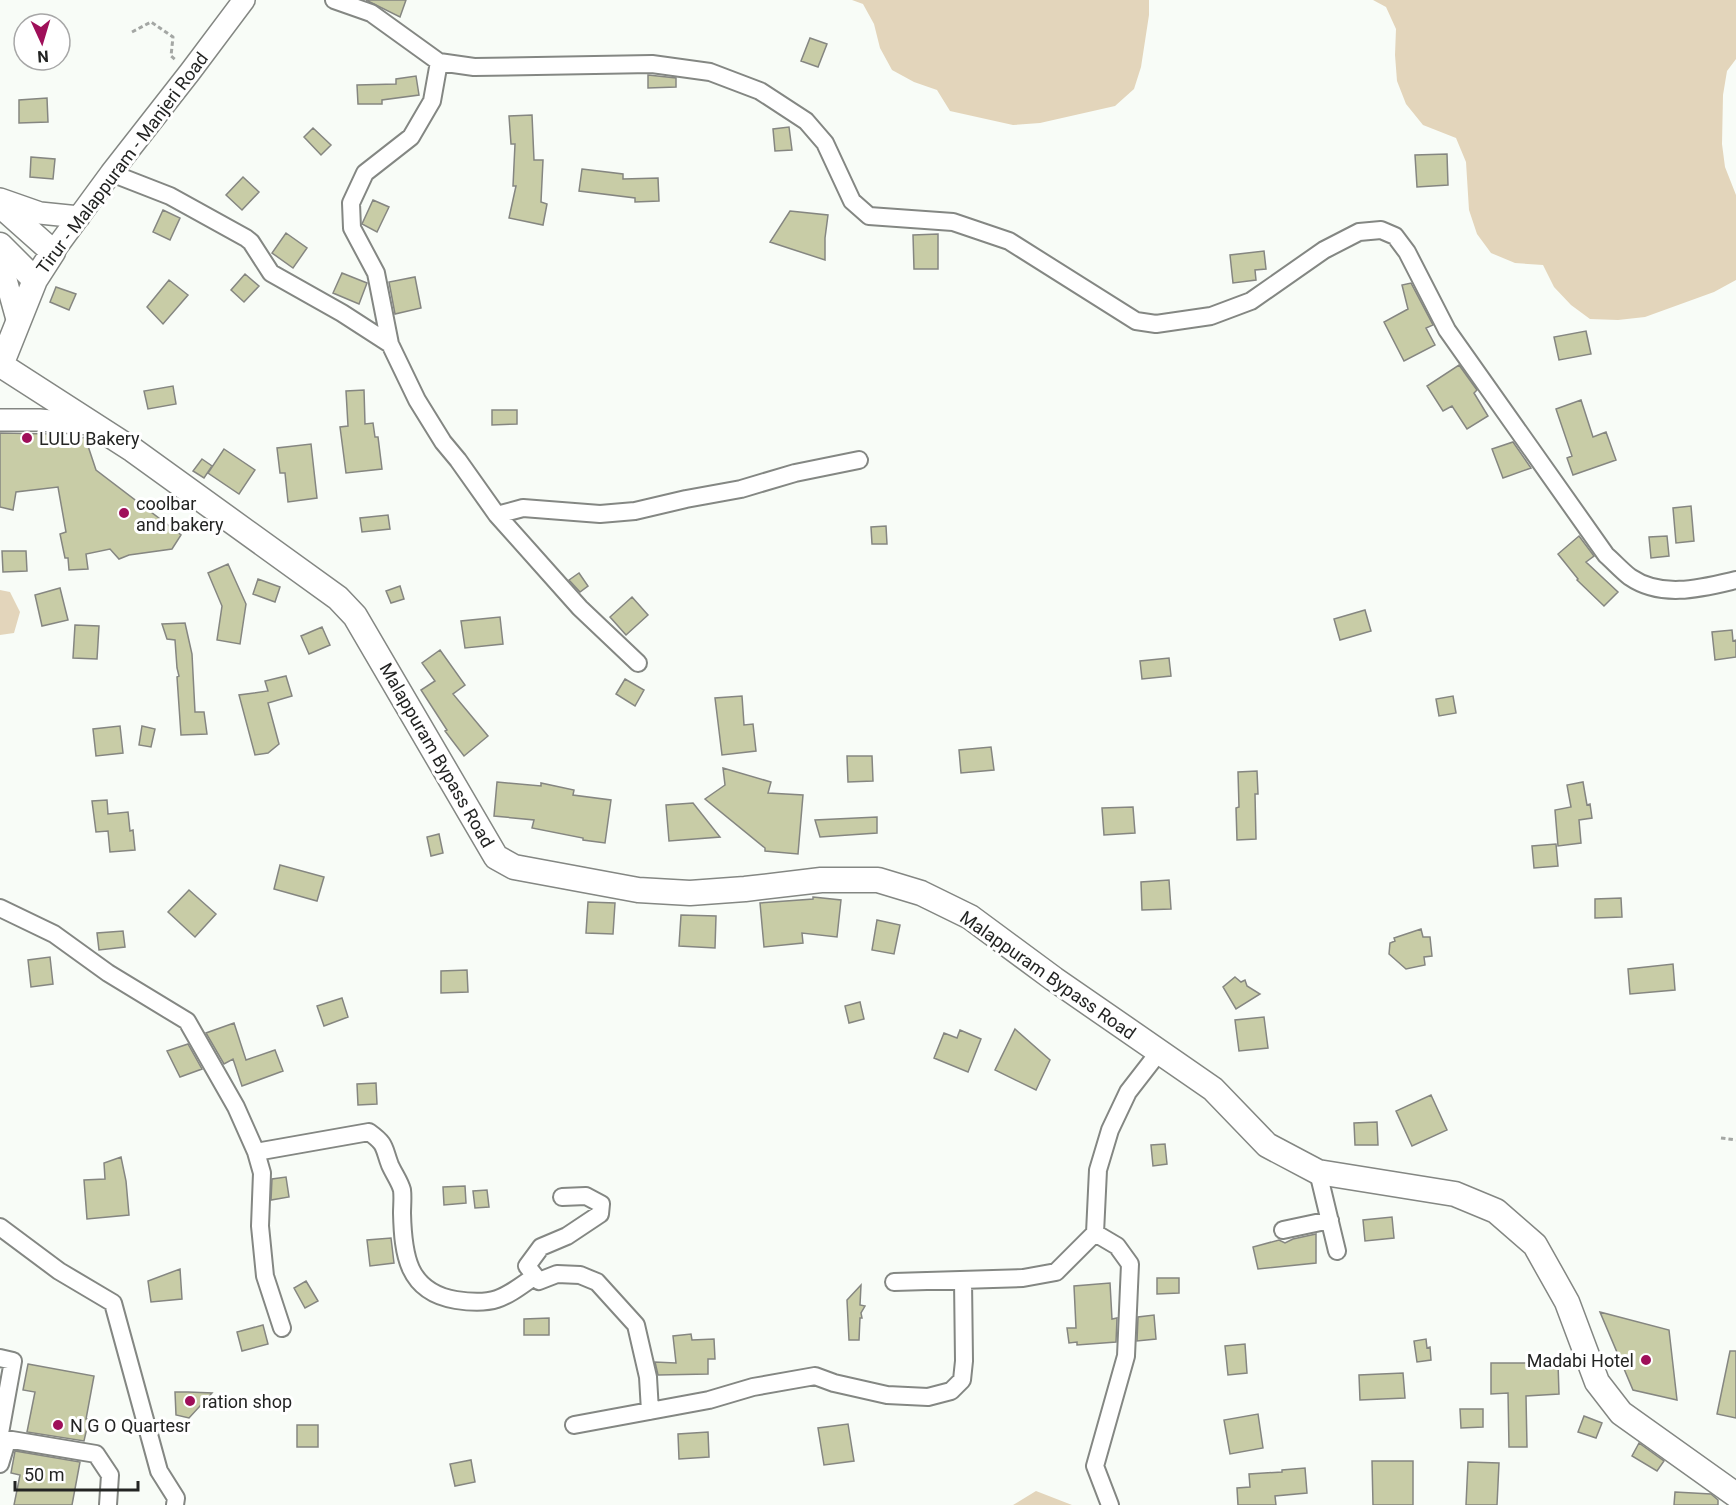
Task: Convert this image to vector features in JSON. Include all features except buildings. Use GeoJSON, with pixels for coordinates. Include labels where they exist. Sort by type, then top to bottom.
{"type":"FeatureCollection","features":[{"type":"Feature","properties":{"kind":"highway"},"geometry":{"type":"LineString","coordinates":[[0,205],[53,252]]}},
{"type":"Feature","properties":{"kind":"highway"},"geometry":{"type":"LineString","coordinates":[[0,245],[35,280]]}},
{"type":"Feature","properties":{"kind":"highway","name":"Tirur - Malappuram - Manjeri Road"},"geometry":{"type":"LineString","coordinates":[[0,366],[35,280],[53,252]]}},
{"type":"Feature","properties":{"kind":"highway","name":"Malappuram Bypass Road"},"geometry":{"type":"LineString","coordinates":[[0,366],[133,450],[338,598],[356,616],[496,857],[514,867],[638,890],[690,893],[820,880],[878,880],[921,893],[970,917],[1054,979],[1213,1089],[1267,1145],[1318,1172],[1455,1194],[1496,1212],[1535,1245],[1567,1302],[1597,1382],[1621,1413],[1736,1495]]}},
{"type":"Feature","properties":{"kind":"main road","name":"Tirur - Malappuram - Manjeri Road"},"geometry":{"type":"LineString","coordinates":[[53,252],[243,0]]}},
{"type":"Feature","properties":{"kind":"main road"},"geometry":{"type":"LineString","coordinates":[[0,198],[40,213],[79,217]]}},
{"type":"Feature","properties":{"kind":"main road"},"geometry":{"type":"LineString","coordinates":[[0,264],[18,323]]}},
{"type":"Feature","properties":{"kind":"main road"},"geometry":{"type":"LineString","coordinates":[[0,420],[90,424]]}},
{"type":"Feature","properties":{"kind":"street"},"geometry":{"type":"LineString","coordinates":[[334,0],[370,13],[439,62],[474,67],[652,64],[710,72],[760,91],[806,121],[813,129],[825,143],[852,201],[868,216],[953,222],[1009,241],[1136,321],[1156,324],[1211,316],[1251,301],[1324,250],[1359,232],[1381,230],[1395,236],[1407,252],[1447,330],[1606,555],[1632,578],[1659,590],[1695,590],[1736,580]]}},
{"type":"Feature","properties":{"kind":"street"},"geometry":{"type":"LineString","coordinates":[[439,62],[432,101],[411,137],[364,173],[351,203],[352,228],[376,273],[390,344],[417,400],[443,442],[497,515],[580,608],[638,663]]}},
{"type":"Feature","properties":{"kind":"street"},"geometry":{"type":"LineString","coordinates":[[111,173],[170,196],[246,238],[271,273],[342,313],[390,344]]}},
{"type":"Feature","properties":{"kind":"street"},"geometry":{"type":"LineString","coordinates":[[497,515],[524,508],[600,514],[634,511],[741,489],[795,473],[859,460]]}},
{"type":"Feature","properties":{"kind":"street"},"geometry":{"type":"LineString","coordinates":[[0,908],[54,934],[117,979],[187,1021],[236,1107],[256,1152],[262,1173],[260,1226],[264,1276],[282,1328]]}},
{"type":"Feature","properties":{"kind":"street"},"geometry":{"type":"LineString","coordinates":[[894,1282],[1023,1278],[1056,1272],[1095,1233],[1098,1170],[1110,1130],[1128,1092],[1159,1052]]}},
{"type":"Feature","properties":{"kind":"street"},"geometry":{"type":"LineString","coordinates":[[256,1152],[369,1132],[382,1141],[402,1190],[404,1251],[413,1275],[427,1290],[447,1299],[477,1304],[497,1300],[535,1276]]}},
{"type":"Feature","properties":{"kind":"street"},"geometry":{"type":"LineString","coordinates":[[1318,1172],[1337,1251]]}},
{"type":"Feature","properties":{"kind":"street"},"geometry":{"type":"LineString","coordinates":[[562,1197],[586,1196],[601,1204],[600,1214],[567,1236],[541,1247],[527,1266],[539,1281],[557,1274],[580,1275],[597,1282],[636,1325],[648,1377],[650,1411]]}},
{"type":"Feature","properties":{"kind":"street"},"geometry":{"type":"LineString","coordinates":[[1283,1230],[1330,1220]]}},
{"type":"Feature","properties":{"kind":"street"},"geometry":{"type":"LineString","coordinates":[[0,1227],[59,1271],[113,1303],[159,1471],[176,1498],[174,1505]]}},
{"type":"Feature","properties":{"kind":"street"},"geometry":{"type":"LineString","coordinates":[[1095,1233],[1118,1246],[1130,1264],[1126,1356],[1095,1466],[1110,1505]]}},
{"type":"Feature","properties":{"kind":"street"},"geometry":{"type":"LineString","coordinates":[[574,1425],[709,1400],[753,1387],[815,1377],[887,1395],[928,1397],[951,1391],[962,1380],[964,1361],[963,1280]]}},
{"type":"Feature","properties":{"kind":"street"},"geometry":{"type":"LineString","coordinates":[[0,1358],[13,1361],[0,1464]]}},
{"type":"Feature","properties":{"kind":"street"},"geometry":{"type":"LineString","coordinates":[[2,1437],[96,1454],[110,1475],[108,1505]]}},
{"type":"Feature","properties":{"kind":"path"},"geometry":{"type":"LineString","coordinates":[[132,32],[151,22],[172,37],[171,56],[190,72]]}},
{"type":"Feature","properties":{"kind":"path"},"geometry":{"type":"LineString","coordinates":[[1721,1138],[1736,1140]]}},
{"type":"Feature","properties":{"kind":"shaded area"},"geometry":{"type":"Polygon","coordinates":[[[852,0],[1149,0],[1149,15],[1141,67],[1134,89],[1115,106],[1040,123],[1013,125],[950,111],[937,90],[914,82],[892,70],[880,48],[874,24],[863,4],[852,0]]]}},
{"type":"Feature","properties":{"kind":"shaded area"},"geometry":{"type":"Polygon","coordinates":[[[1373,0],[1736,0],[1736,59],[1727,71],[1723,95],[1722,144],[1725,167],[1736,195],[1736,280],[1714,292],[1645,317],[1618,320],[1590,319],[1571,305],[1554,287],[1543,265],[1515,263],[1491,253],[1477,234],[1469,210],[1466,162],[1456,138],[1423,125],[1406,104],[1397,81],[1396,29],[1386,7],[1373,0]]]}},
{"type":"Feature","properties":{"kind":"shaded area"},"geometry":{"type":"Polygon","coordinates":[[[0,590],[10,592],[20,612],[14,633],[0,635],[0,590]]]}},
{"type":"Feature","properties":{"kind":"shaded area"},"geometry":{"type":"Polygon","coordinates":[[[1036,1491],[1072,1505],[1013,1505],[1036,1491]]]}},
{"type":"Feature","properties":{"kind":"place","name":"LULU Bakery"},"geometry":{"type":"Point","coordinates":[27,438]}},
{"type":"Feature","properties":{"kind":"place","name":"coolbar and bakery"},"geometry":{"type":"Point","coordinates":[124,513]}},
{"type":"Feature","properties":{"kind":"place","name":"Madabi Hotel"},"geometry":{"type":"Point","coordinates":[1646,1360]}},
{"type":"Feature","properties":{"kind":"place","name":"ration shop"},"geometry":{"type":"Point","coordinates":[190,1401]}},
{"type":"Feature","properties":{"kind":"place","name":"N G O Quartesr"},"geometry":{"type":"Point","coordinates":[58,1425]}}]}
